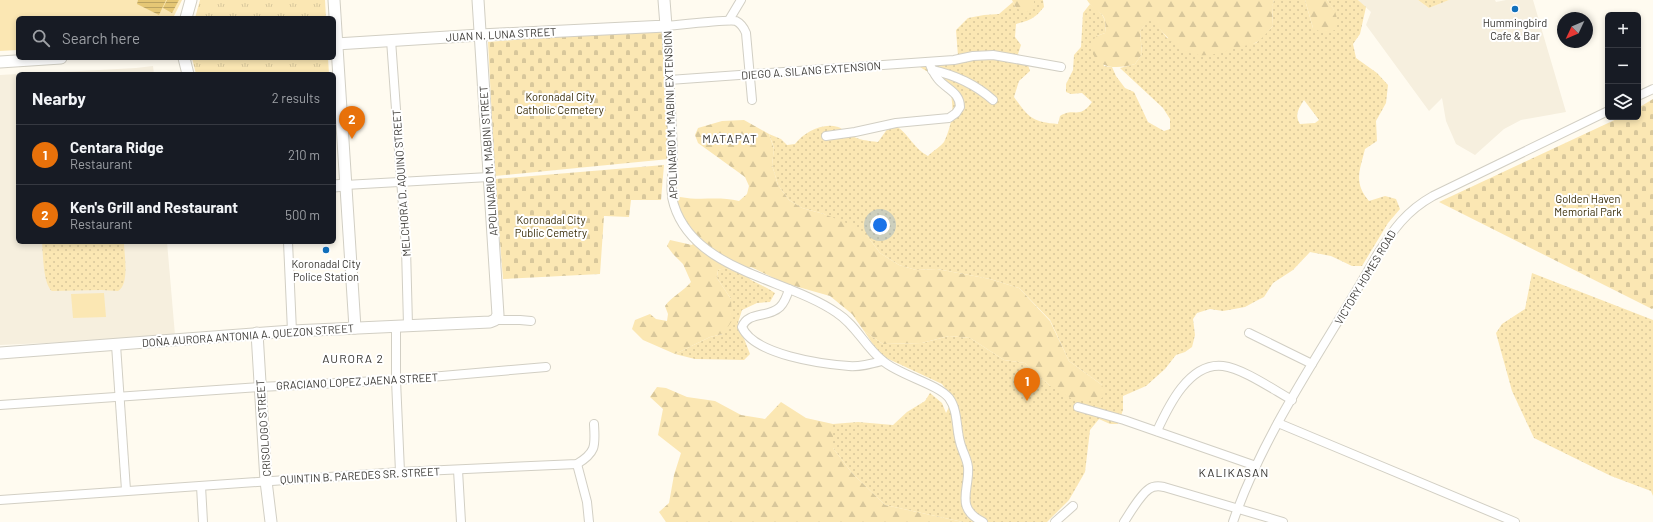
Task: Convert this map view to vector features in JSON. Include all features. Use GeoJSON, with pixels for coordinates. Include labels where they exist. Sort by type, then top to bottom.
{"type":"FeatureCollection","features":[{"type":"Feature","properties":{"kind":"street"},"geometry":{"type":"LineString","coordinates":[[187,16],[191,0]]}},
{"type":"Feature","properties":{"kind":"street"},"geometry":{"type":"LineString","coordinates":[[334,0],[335,16]]}},
{"type":"Feature","properties":{"kind":"street","name":"APOLINARIO M. MABINI STREET"},"geometry":{"type":"LineString","coordinates":[[478,0],[498,315],[496,320]]}},
{"type":"Feature","properties":{"kind":"street","name":"APOLINARIO M. MABINI EXTENSION"},"geometry":{"type":"LineString","coordinates":[[664,0],[673,161],[673,204],[689,234],[703,248],[723,260],[820,303],[838,313],[850,324],[882,361],[901,372],[941,390],[948,396],[953,405],[959,438],[968,468],[965,490],[966,502],[970,512],[976,519],[983,522]]}},
{"type":"Feature","properties":{"kind":"street"},"geometry":{"type":"LineString","coordinates":[[729,20],[741,0]]}},
{"type":"Feature","properties":{"kind":"street"},"geometry":{"type":"LineString","coordinates":[[666,26],[729,20],[735,21],[744,27],[746,33],[752,100]]}},
{"type":"Feature","properties":{"kind":"street","name":"JUAN N. LUNA STREET"},"geometry":{"type":"LineString","coordinates":[[336,44],[666,26]]}},
{"type":"Feature","properties":{"kind":"street","name":"MELCHORA D. AQUINO STREET"},"geometry":{"type":"LineString","coordinates":[[391,40],[406,248],[402,326],[396,380],[400,472]]}},
{"type":"Feature","properties":{"kind":"street"},"geometry":{"type":"LineString","coordinates":[[336,44],[339,186],[355,328]]}},
{"type":"Feature","properties":{"kind":"street","name":"DIEGO A. SILANG EXTENSION"},"geometry":{"type":"LineString","coordinates":[[669,80],[929,62],[993,55],[1061,67]]}},
{"type":"Feature","properties":{"kind":"street"},"geometry":{"type":"LineString","coordinates":[[0,62],[30,60]]}},
{"type":"Feature","properties":{"kind":"street"},"geometry":{"type":"LineString","coordinates":[[184,60],[188,72]]}},
{"type":"Feature","properties":{"kind":"street"},"geometry":{"type":"LineString","coordinates":[[826,136],[838,135],[896,123],[939,119],[952,116],[960,107],[958,98],[939,80],[932,70],[929,62]]}},
{"type":"Feature","properties":{"kind":"street"},"geometry":{"type":"LineString","coordinates":[[932,70],[969,82],[993,100]]}},
{"type":"Feature","properties":{"kind":"street"},"geometry":{"type":"LineString","coordinates":[[1641,95],[1653,89]]}},
{"type":"Feature","properties":{"kind":"street","name":"VICTORY HOMES ROAD"},"geometry":{"type":"LineString","coordinates":[[1233,522],[1256,466],[1278,423],[1380,250],[1390,234],[1410,211],[1438,193],[1605,112]]}},
{"type":"Feature","properties":{"kind":"street"},"geometry":{"type":"LineString","coordinates":[[339,186],[489,177]]}},
{"type":"Feature","properties":{"kind":"street"},"geometry":{"type":"LineString","coordinates":[[288,244],[292,331]]}},
{"type":"Feature","properties":{"kind":"street"},"geometry":{"type":"LineString","coordinates":[[789,289],[785,300],[774,312],[750,317],[744,322],[742,327],[745,334],[755,343],[768,350],[825,363],[850,366],[866,365],[882,361]]}},
{"type":"Feature","properties":{"kind":"street"},"geometry":{"type":"LineString","coordinates":[[496,320],[530,321]]}},
{"type":"Feature","properties":{"kind":"street","name":"DOÑA AURORA ANTONIA A. QUEZON STREET"},"geometry":{"type":"LineString","coordinates":[[0,353],[257,333],[490,322],[496,320]]}},
{"type":"Feature","properties":{"kind":"street","name":"CRISOLOGO STREET"},"geometry":{"type":"LineString","coordinates":[[257,333],[266,481],[271,522]]}},
{"type":"Feature","properties":{"kind":"street"},"geometry":{"type":"LineString","coordinates":[[1249,333],[1312,364]]}},
{"type":"Feature","properties":{"kind":"street"},"geometry":{"type":"LineString","coordinates":[[116,345],[126,490]]}},
{"type":"Feature","properties":{"kind":"street"},"geometry":{"type":"LineString","coordinates":[[1157,432],[1167,408],[1179,390],[1206,368],[1223,366],[1241,372],[1292,400]]}},
{"type":"Feature","properties":{"kind":"street","name":"GRACIANO LOPEZ JAENA STREET"},"geometry":{"type":"LineString","coordinates":[[0,405],[260,387],[396,380],[546,367]]}},
{"type":"Feature","properties":{"kind":"street"},"geometry":{"type":"LineString","coordinates":[[1078,407],[1256,466]]}},
{"type":"Feature","properties":{"kind":"street"},"geometry":{"type":"LineString","coordinates":[[1278,423],[1515,522]]}},
{"type":"Feature","properties":{"kind":"street"},"geometry":{"type":"LineString","coordinates":[[589,522],[587,502],[577,464],[586,459],[594,448],[594,424]]}},
{"type":"Feature","properties":{"kind":"street","name":"QUINTIN B. PAREDES SR. STREET"},"geometry":{"type":"LineString","coordinates":[[0,500],[400,472],[577,464]]}},
{"type":"Feature","properties":{"kind":"street"},"geometry":{"type":"LineString","coordinates":[[458,470],[461,522]]}},
{"type":"Feature","properties":{"kind":"street"},"geometry":{"type":"LineString","coordinates":[[201,486],[203,522]]}},
{"type":"Feature","properties":{"kind":"street"},"geometry":{"type":"LineString","coordinates":[[1124,522],[1144,494],[1149,489],[1157,486],[1283,522]]}},
{"type":"Feature","properties":{"kind":"street"},"geometry":{"type":"LineString","coordinates":[[1055,522],[1073,506]]}},
{"type":"Feature","properties":{"kind":"shaded area"},"geometry":{"type":"Polygon","coordinates":[[[138,0],[166,0],[159,15],[137,4],[138,0]]]}},
{"type":"Feature","properties":{"kind":"shaded area"},"geometry":{"type":"Polygon","coordinates":[[[167,0],[179,0],[172,13],[163,8],[167,0]]]}},
{"type":"Feature","properties":{"kind":"shaded area"},"geometry":{"type":"Polygon","coordinates":[[[1358,0],[1418,0],[1429,8],[1449,0],[1495,0],[1496,2],[1506,0],[1533,0],[1566,112],[1521,120],[1504,129],[1475,155],[1456,144],[1446,121],[1442,98],[1429,111],[1366,25],[1371,12],[1358,0]]]}},
{"type":"Feature","properties":{"kind":"shaded area"},"geometry":{"type":"Polygon","coordinates":[[[153,66],[154,72],[62,72],[153,66]]]}},
{"type":"Feature","properties":{"kind":"shaded area"},"geometry":{"type":"Polygon","coordinates":[[[16,74],[16,244],[167,244],[175,335],[0,345],[0,75],[16,74]]]}},
{"type":"Feature","properties":{"kind":"green space"},"geometry":{"type":"Polygon","coordinates":[[[0,0],[182,0],[174,16],[16,16],[16,50],[0,51],[0,0]]]}},
{"type":"Feature","properties":{"kind":"green space"},"geometry":{"type":"Polygon","coordinates":[[[200,0],[325,0],[326,16],[196,16],[200,0]]]}},
{"type":"Feature","properties":{"kind":"green space"},"geometry":{"type":"Polygon","coordinates":[[[1012,0],[1034,0],[1034,4],[1026,13],[1016,8],[1012,0]]]}},
{"type":"Feature","properties":{"kind":"green space"},"geometry":{"type":"Polygon","coordinates":[[[1034,0],[1043,0],[1044,7],[1032,18],[1016,24],[1015,37],[1021,45],[1018,54],[1027,62],[1030,71],[1019,81],[1014,97],[1032,118],[1042,122],[1058,124],[1060,116],[1084,111],[1092,102],[1082,93],[1071,94],[1066,92],[1066,84],[1073,70],[1074,55],[1081,47],[1083,13],[1090,4],[1101,13],[1105,23],[1105,33],[1097,36],[1104,66],[1112,67],[1116,76],[1125,88],[1134,92],[1148,122],[1164,131],[1170,129],[1170,119],[1163,108],[1120,68],[1135,64],[1142,54],[1140,31],[1149,19],[1157,25],[1167,38],[1243,45],[1256,43],[1273,26],[1272,6],[1274,0],[1305,0],[1313,28],[1334,10],[1327,0],[1358,0],[1366,7],[1360,34],[1353,44],[1356,58],[1377,73],[1388,85],[1386,103],[1376,121],[1377,141],[1365,149],[1359,182],[1369,201],[1385,196],[1396,199],[1400,209],[1388,223],[1362,266],[1352,266],[1331,256],[1310,252],[1293,270],[1273,283],[1264,297],[1245,307],[1223,311],[1210,309],[1197,313],[1193,319],[1195,335],[1192,347],[1185,352],[1176,355],[1165,369],[1146,386],[1123,396],[1123,410],[1118,424],[1110,424],[1099,419],[1090,430],[1085,472],[1069,500],[1047,522],[963,522],[885,505],[852,473],[833,448],[833,424],[858,422],[893,425],[907,412],[925,401],[930,393],[942,403],[946,413],[953,399],[942,384],[882,356],[864,331],[883,344],[922,343],[949,336],[970,338],[1004,360],[1025,363],[1050,386],[1102,385],[1069,361],[1050,320],[1019,288],[990,279],[937,269],[916,270],[899,265],[880,253],[868,237],[824,214],[802,208],[789,200],[778,185],[772,165],[774,148],[769,134],[781,139],[787,145],[795,144],[803,136],[814,129],[832,126],[839,128],[856,138],[878,142],[888,128],[896,126],[905,133],[923,153],[928,156],[944,142],[947,135],[952,113],[951,98],[944,82],[909,61],[958,56],[956,30],[968,18],[999,14],[1013,2],[1016,8],[1034,4],[1034,0]],[[1304,100],[1297,115],[1300,124],[1315,123],[1319,120],[1304,100]]]}},
{"type":"Feature","properties":{"kind":"green space"},"geometry":{"type":"Polygon","coordinates":[[[1087,0],[1274,0],[1272,7],[1273,26],[1258,42],[1254,44],[1211,55],[1203,55],[1187,52],[1178,47],[1149,20],[1140,31],[1142,54],[1135,64],[1124,67],[1112,67],[1101,63],[1093,54],[1091,42],[1097,36],[1105,33],[1105,20],[1087,0]]]}},
{"type":"Feature","properties":{"kind":"green space"},"geometry":{"type":"Polygon","coordinates":[[[1305,0],[1327,0],[1337,17],[1335,30],[1323,33],[1313,28],[1305,0]]]}},
{"type":"Feature","properties":{"kind":"green space"},"geometry":{"type":"Polygon","coordinates":[[[1418,0],[1449,0],[1429,8],[1418,0]]]}},
{"type":"Feature","properties":{"kind":"green space","name":"Koronadal City Catholic Cemetery"},"geometry":{"type":"Polygon","coordinates":[[[663,29],[669,159],[495,176],[488,42],[663,29]]]}},
{"type":"Feature","properties":{"kind":"green space"},"geometry":{"type":"Polygon","coordinates":[[[192,60],[328,60],[329,72],[196,72],[192,60]]]}},
{"type":"Feature","properties":{"kind":"green space","name":"Golden Haven Memorial Park"},"geometry":{"type":"Polygon","coordinates":[[[1653,99],[1652,309],[1439,202],[1615,120],[1641,120],[1641,106],[1653,99]]]}},
{"type":"Feature","properties":{"kind":"green space"},"geometry":{"type":"Polygon","coordinates":[[[744,120],[769,134],[774,149],[772,165],[778,185],[789,200],[802,208],[824,214],[851,225],[868,237],[880,253],[899,265],[916,270],[937,269],[990,279],[1019,288],[1050,321],[1069,361],[1102,385],[1105,396],[1096,401],[1076,401],[1050,386],[1025,363],[1004,360],[970,338],[949,336],[922,343],[883,344],[864,331],[852,314],[830,296],[784,283],[751,267],[741,271],[727,269],[718,270],[717,278],[731,299],[732,321],[723,334],[710,337],[675,354],[643,340],[632,329],[635,320],[650,314],[656,319],[667,321],[668,314],[665,306],[691,282],[683,264],[667,246],[670,240],[692,245],[698,237],[681,214],[676,201],[680,197],[739,201],[747,194],[749,186],[745,177],[698,143],[695,135],[698,128],[722,121],[744,120]]]}},
{"type":"Feature","properties":{"kind":"green space","name":"Koronadal City Public Cemetry"},"geometry":{"type":"Polygon","coordinates":[[[664,165],[661,200],[631,200],[629,217],[604,216],[600,274],[503,279],[495,179],[664,165]]]}},
{"type":"Feature","properties":{"kind":"green space"},"geometry":{"type":"Polygon","coordinates":[[[42,244],[124,244],[124,282],[118,291],[52,291],[47,282],[42,244]]]}},
{"type":"Feature","properties":{"kind":"green space"},"geometry":{"type":"Polygon","coordinates":[[[725,268],[734,271],[742,271],[751,280],[775,293],[770,302],[757,303],[742,310],[738,323],[750,354],[744,360],[695,359],[675,354],[710,337],[723,334],[731,299],[717,278],[718,270],[725,268]]]}},
{"type":"Feature","properties":{"kind":"green space"},"geometry":{"type":"Polygon","coordinates":[[[1532,273],[1653,320],[1653,496],[1651,491],[1611,476],[1534,438],[1512,391],[1496,333],[1502,324],[1525,309],[1532,273]]]}},
{"type":"Feature","properties":{"kind":"green space"},"geometry":{"type":"Polygon","coordinates":[[[104,293],[106,317],[73,318],[71,294],[104,293]]]}},
{"type":"Feature","properties":{"kind":"green space"},"geometry":{"type":"Polygon","coordinates":[[[657,387],[666,388],[687,397],[715,401],[741,415],[765,419],[781,402],[806,418],[833,424],[833,448],[852,473],[885,505],[963,522],[666,522],[659,512],[669,503],[674,475],[681,453],[658,435],[663,409],[650,397],[657,387]]]}},
{"type":"Feature","properties":{"kind":"place","name":"Hummingbird Cafe & Bar"},"geometry":{"type":"Point","coordinates":[1515,9]}},
{"type":"Feature","properties":{"kind":"place","name":"Ken's Grill and Restaurant"},"geometry":{"type":"Point","coordinates":[352,139]}},
{"type":"Feature","properties":{"kind":"place","name":"Koronadal City Police Station"},"geometry":{"type":"Point","coordinates":[326,250]}},
{"type":"Feature","properties":{"kind":"place","name":"Centara Ridge"},"geometry":{"type":"Point","coordinates":[1027,401]}},
{"type":"Feature","properties":{"kind":"district","name":"MATAPAT"},"geometry":{"type":"Point","coordinates":[730,138]}},
{"type":"Feature","properties":{"kind":"district","name":"AURORA 2"},"geometry":{"type":"Point","coordinates":[353,358]}},
{"type":"Feature","properties":{"kind":"district","name":"KALIKASAN"},"geometry":{"type":"Point","coordinates":[1234,472]}}]}
